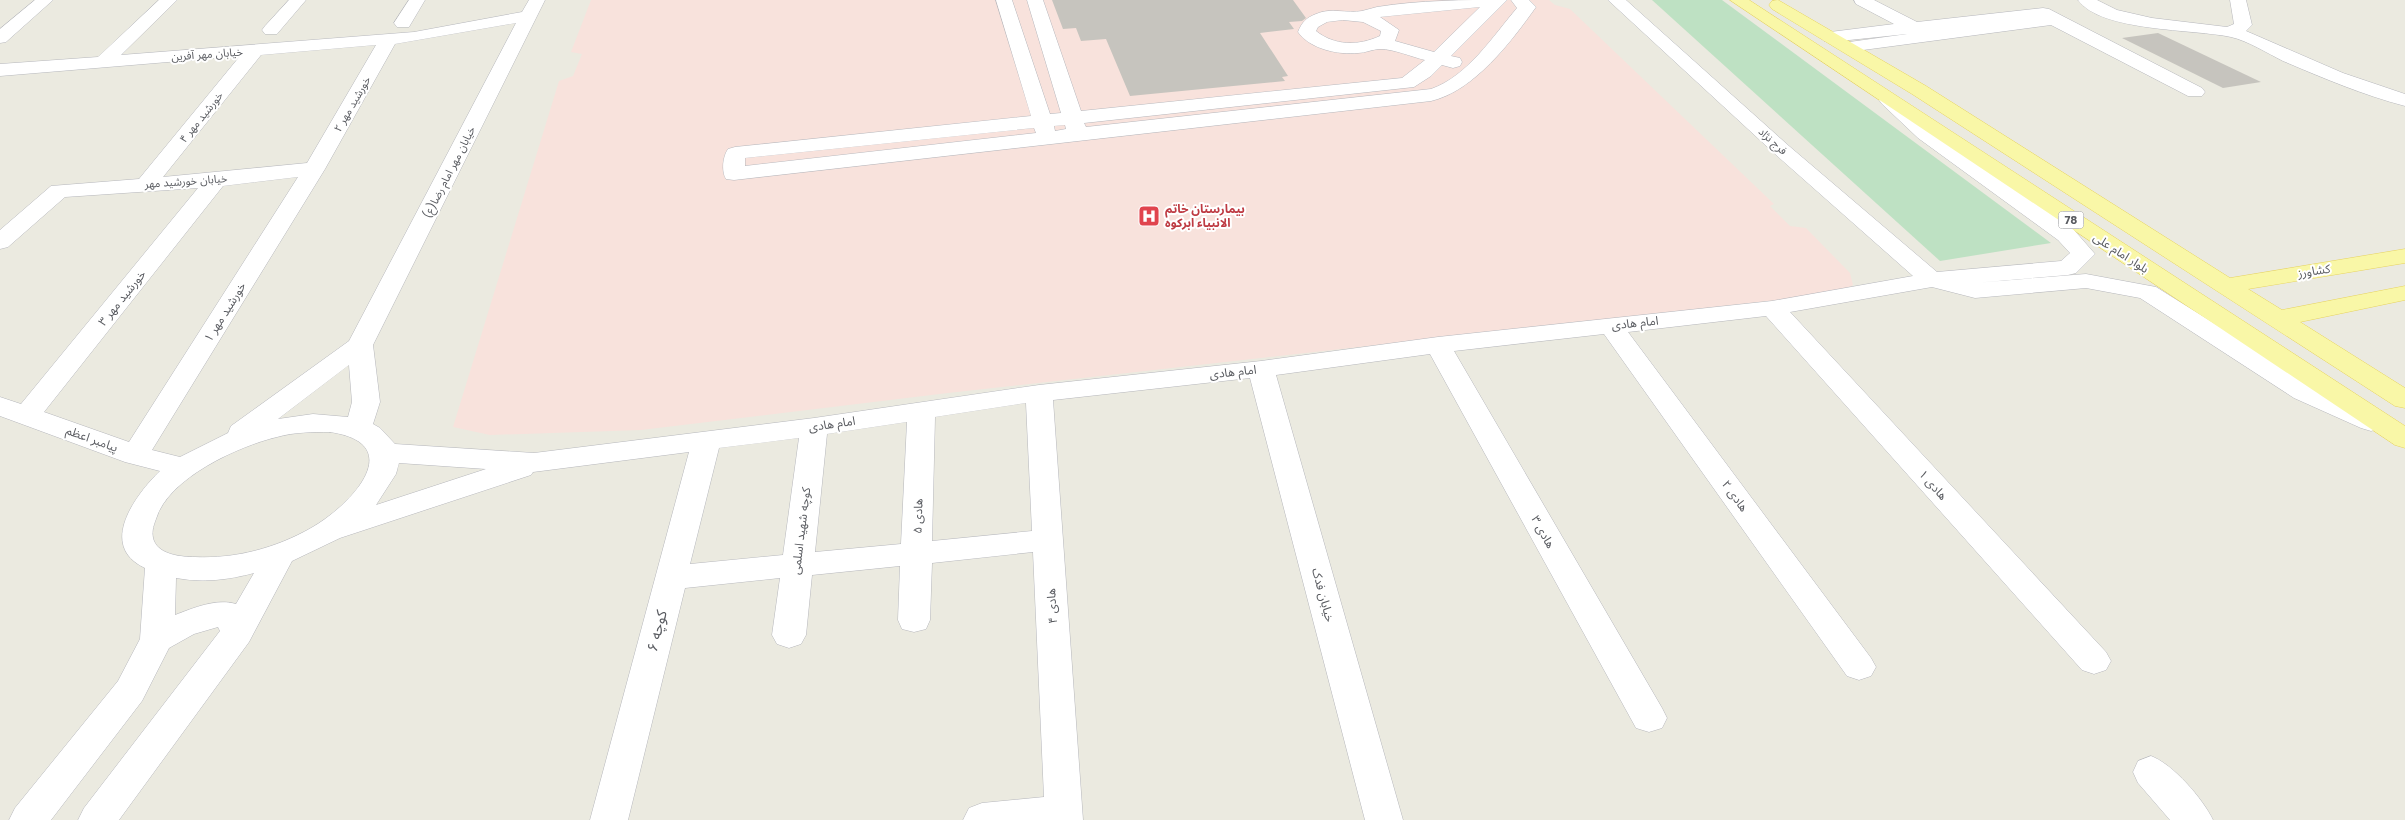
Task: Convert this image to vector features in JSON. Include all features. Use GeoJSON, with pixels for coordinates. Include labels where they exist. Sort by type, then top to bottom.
{"type":"FeatureCollection","features":[{"type":"Feature","properties":{"kind":"main road","name":"بلوار امام علی"},"geometry":{"type":"LineString","coordinates":[[1738,0],[2398,435]]}},
{"type":"Feature","properties":{"kind":"main road","name":"78"},"geometry":{"type":"LineString","coordinates":[[1775,2],[1919,90],[2223,286],[2405,400]]}},
{"type":"Feature","properties":{"kind":"main road","name":"کشاورز"},"geometry":{"type":"LineString","coordinates":[[2223,286],[2405,256]]}},
{"type":"Feature","properties":{"kind":"main road"},"geometry":{"type":"LineString","coordinates":[[2276,319],[2405,293]]}},
{"type":"Feature","properties":{"kind":"street"},"geometry":{"type":"LineString","coordinates":[[0,38],[45,0]]}},
{"type":"Feature","properties":{"kind":"street"},"geometry":{"type":"LineString","coordinates":[[104,62],[169,0]]}},
{"type":"Feature","properties":{"kind":"street"},"geometry":{"type":"LineString","coordinates":[[271,30],[298,0]]}},
{"type":"Feature","properties":{"kind":"street"},"geometry":{"type":"LineString","coordinates":[[408,30],[417,0]]}},
{"type":"Feature","properties":{"kind":"street"},"geometry":{"type":"LineString","coordinates":[[1004,0],[1045,130]]}},
{"type":"Feature","properties":{"kind":"street"},"geometry":{"type":"LineString","coordinates":[[1035,0],[1076,126]]}},
{"type":"Feature","properties":{"kind":"street"},"geometry":{"type":"LineString","coordinates":[[1045,130],[736,153],[734,174],[1045,130],[1407,83],[1424,72],[1498,0]]}},
{"type":"Feature","properties":{"kind":"street"},"geometry":{"type":"LineString","coordinates":[[1364,16],[1377,12],[1498,0]]}},
{"type":"Feature","properties":{"kind":"street"},"geometry":{"type":"LineString","coordinates":[[1076,126],[1420,97],[1442,92],[1457,84],[1527,7],[1520,0]]}},
{"type":"Feature","properties":{"kind":"street","name":"فرج نژاد"},"geometry":{"type":"LineString","coordinates":[[1616,0],[1782,150],[1932,280]]}},
{"type":"Feature","properties":{"kind":"street"},"geometry":{"type":"LineString","coordinates":[[1862,0],[1916,28]]}},
{"type":"Feature","properties":{"kind":"street"},"geometry":{"type":"LineString","coordinates":[[1839,42],[2087,7],[2130,18],[2208,31],[2231,31],[2237,30],[2243,25],[2238,0]]}},
{"type":"Feature","properties":{"kind":"street","name":"خیابان مهر آفرین"},"geometry":{"type":"LineString","coordinates":[[0,70],[389,39],[408,30],[533,8]]}},
{"type":"Feature","properties":{"kind":"street","name":"خیابان مهر امام رضا(ع)"},"geometry":{"type":"LineString","coordinates":[[360,345],[533,8]]}},
{"type":"Feature","properties":{"kind":"street"},"geometry":{"type":"LineString","coordinates":[[1839,42],[1916,28],[2052,12],[2195,92]]}},
{"type":"Feature","properties":{"kind":"street"},"geometry":{"type":"LineString","coordinates":[[1385,37],[1381,22],[1364,16],[1342,15],[1323,17],[1310,24],[1307,32],[1316,41],[1333,47],[1356,48],[1385,37],[1413,20],[1480,17]]}},
{"type":"Feature","properties":{"kind":"street","name":"خیابان مهر آفرین"},"geometry":{"type":"LineString","coordinates":[[408,30],[517,40]]}},
{"type":"Feature","properties":{"kind":"street"},"geometry":{"type":"LineString","coordinates":[[2231,31],[2336,77],[2405,100]]}},
{"type":"Feature","properties":{"kind":"street"},"geometry":{"type":"LineString","coordinates":[[1385,37],[1439,58],[1474,67]]}},
{"type":"Feature","properties":{"kind":"street","name":"خورشید مهر ۲"},"geometry":{"type":"LineString","coordinates":[[314,169],[389,39]]}},
{"type":"Feature","properties":{"kind":"street","name":"خورشید مهر ۴"},"geometry":{"type":"LineString","coordinates":[[147,184],[256,50]]}},
{"type":"Feature","properties":{"kind":"street","name":"امام هادی"},"geometry":{"type":"LineString","coordinates":[[534,464],[921,412],[1039,393],[1262,369],[1438,345],[1772,308],[1932,280],[2068,268],[2083,254],[2066,234],[1925,134],[1889,100]]}},
{"type":"Feature","properties":{"kind":"street","name":"خیابان خورشید مهر"},"geometry":{"type":"LineString","coordinates":[[0,242],[59,191],[216,180],[314,169]]}},
{"type":"Feature","properties":{"kind":"street","name":"خورشید مهر ۱"},"geometry":{"type":"LineString","coordinates":[[136,454],[314,169]]}},
{"type":"Feature","properties":{"kind":"street","name":"خورشید مهر ۳"},"geometry":{"type":"LineString","coordinates":[[27,415],[216,180]]}},
{"type":"Feature","properties":{"kind":"street"},"geometry":{"type":"LineString","coordinates":[[1932,280],[1975,291],[2086,281],[2147,292],[2304,392],[2398,435]]}},
{"type":"Feature","properties":{"kind":"street","name":"هادی ۱"},"geometry":{"type":"LineString","coordinates":[[1772,308],[2094,661]]}},
{"type":"Feature","properties":{"kind":"street","name":"هادی ۲"},"geometry":{"type":"LineString","coordinates":[[1611,326],[1859,667]]}},
{"type":"Feature","properties":{"kind":"street"},"geometry":{"type":"LineString","coordinates":[[358,428],[366,402],[360,345]]}},
{"type":"Feature","properties":{"kind":"street"},"geometry":{"type":"LineString","coordinates":[[360,345],[220,447],[184,468],[159,489],[142,512],[136,533],[142,551],[161,564],[193,571],[235,567],[280,555],[324,534],[534,464]]}},
{"type":"Feature","properties":{"kind":"street","name":"هادی ۳"},"geometry":{"type":"LineString","coordinates":[[1438,345],[1649,718]]}},
{"type":"Feature","properties":{"kind":"street","name":"خیابان فدک"},"geometry":{"type":"LineString","coordinates":[[1262,369],[1384,820]]}},
{"type":"Feature","properties":{"kind":"street","name":"هادی ۴"},"geometry":{"type":"LineString","coordinates":[[1039,393],[1064,816]]}},
{"type":"Feature","properties":{"kind":"street","name":"پیامبر اعظم"},"geometry":{"type":"LineString","coordinates":[[0,406],[136,454],[184,468]]}},
{"type":"Feature","properties":{"kind":"street","name":"هادی ۵"},"geometry":{"type":"LineString","coordinates":[[914,620],[921,412]]}},
{"type":"Feature","properties":{"kind":"street"},"geometry":{"type":"LineString","coordinates":[[220,447],[258,433],[296,424],[330,423],[358,428],[375,439],[385,454],[381,479],[360,507],[324,534]]}},
{"type":"Feature","properties":{"kind":"street","name":"کوچه شهید اسلمی"},"geometry":{"type":"LineString","coordinates":[[788,635],[814,427]]}},
{"type":"Feature","properties":{"kind":"street","name":"کوچه ۶"},"geometry":{"type":"LineString","coordinates":[[609,820],[706,442]]}},
{"type":"Feature","properties":{"kind":"street"},"geometry":{"type":"LineString","coordinates":[[385,454],[534,464]]}},
{"type":"Feature","properties":{"kind":"street"},"geometry":{"type":"LineString","coordinates":[[670,578],[1048,540]]}},
{"type":"Feature","properties":{"kind":"street"},"geometry":{"type":"LineString","coordinates":[[97,820],[236,633],[280,555]]}},
{"type":"Feature","properties":{"kind":"street"},"geometry":{"type":"LineString","coordinates":[[28,820],[130,691],[157,639],[161,564]]}},
{"type":"Feature","properties":{"kind":"street"},"geometry":{"type":"LineString","coordinates":[[157,639],[180,625],[205,616],[228,614],[236,633]]}},
{"type":"Feature","properties":{"kind":"street"},"geometry":{"type":"LineString","coordinates":[[2152,772],[2194,820]]}},
{"type":"Feature","properties":{"kind":"street"},"geometry":{"type":"LineString","coordinates":[[982,820],[1064,816]]}},
{"type":"Feature","properties":{"kind":"shaded area","name":"بیمارستان خاتم الانبیاء ابرکوه"},"geometry":{"type":"Polygon","coordinates":[[[591,0],[1549,0],[1555,5],[1570,9],[1774,204],[1770,206],[1790,226],[1806,228],[1850,273],[1853,285],[1841,293],[948,393],[641,430],[490,435],[453,427],[559,81],[573,76],[582,54],[571,52],[591,0]]]}},
{"type":"Feature","properties":{"kind":"green space"},"geometry":{"type":"Polygon","coordinates":[[[1652,0],[1722,0],[2051,243],[1940,261],[1652,0]]]}},
{"type":"Feature","properties":{"kind":"building"},"geometry":{"type":"Polygon","coordinates":[[[1052,0],[1293,0],[1306,18],[1302,21],[1289,22],[1294,29],[1260,33],[1288,76],[1282,77],[1285,81],[1130,96],[1106,39],[1081,41],[1076,28],[1063,29],[1052,0]]]}},
{"type":"Feature","properties":{"kind":"building"},"geometry":{"type":"Polygon","coordinates":[[[2158,33],[2261,82],[2223,88],[2122,38],[2158,33]]]}},
{"type":"Feature","properties":{"kind":"place","name":"بیمارستان خاتم الانبیاء ابرکوه"},"geometry":{"type":"Point","coordinates":[1149,216]}}]}
